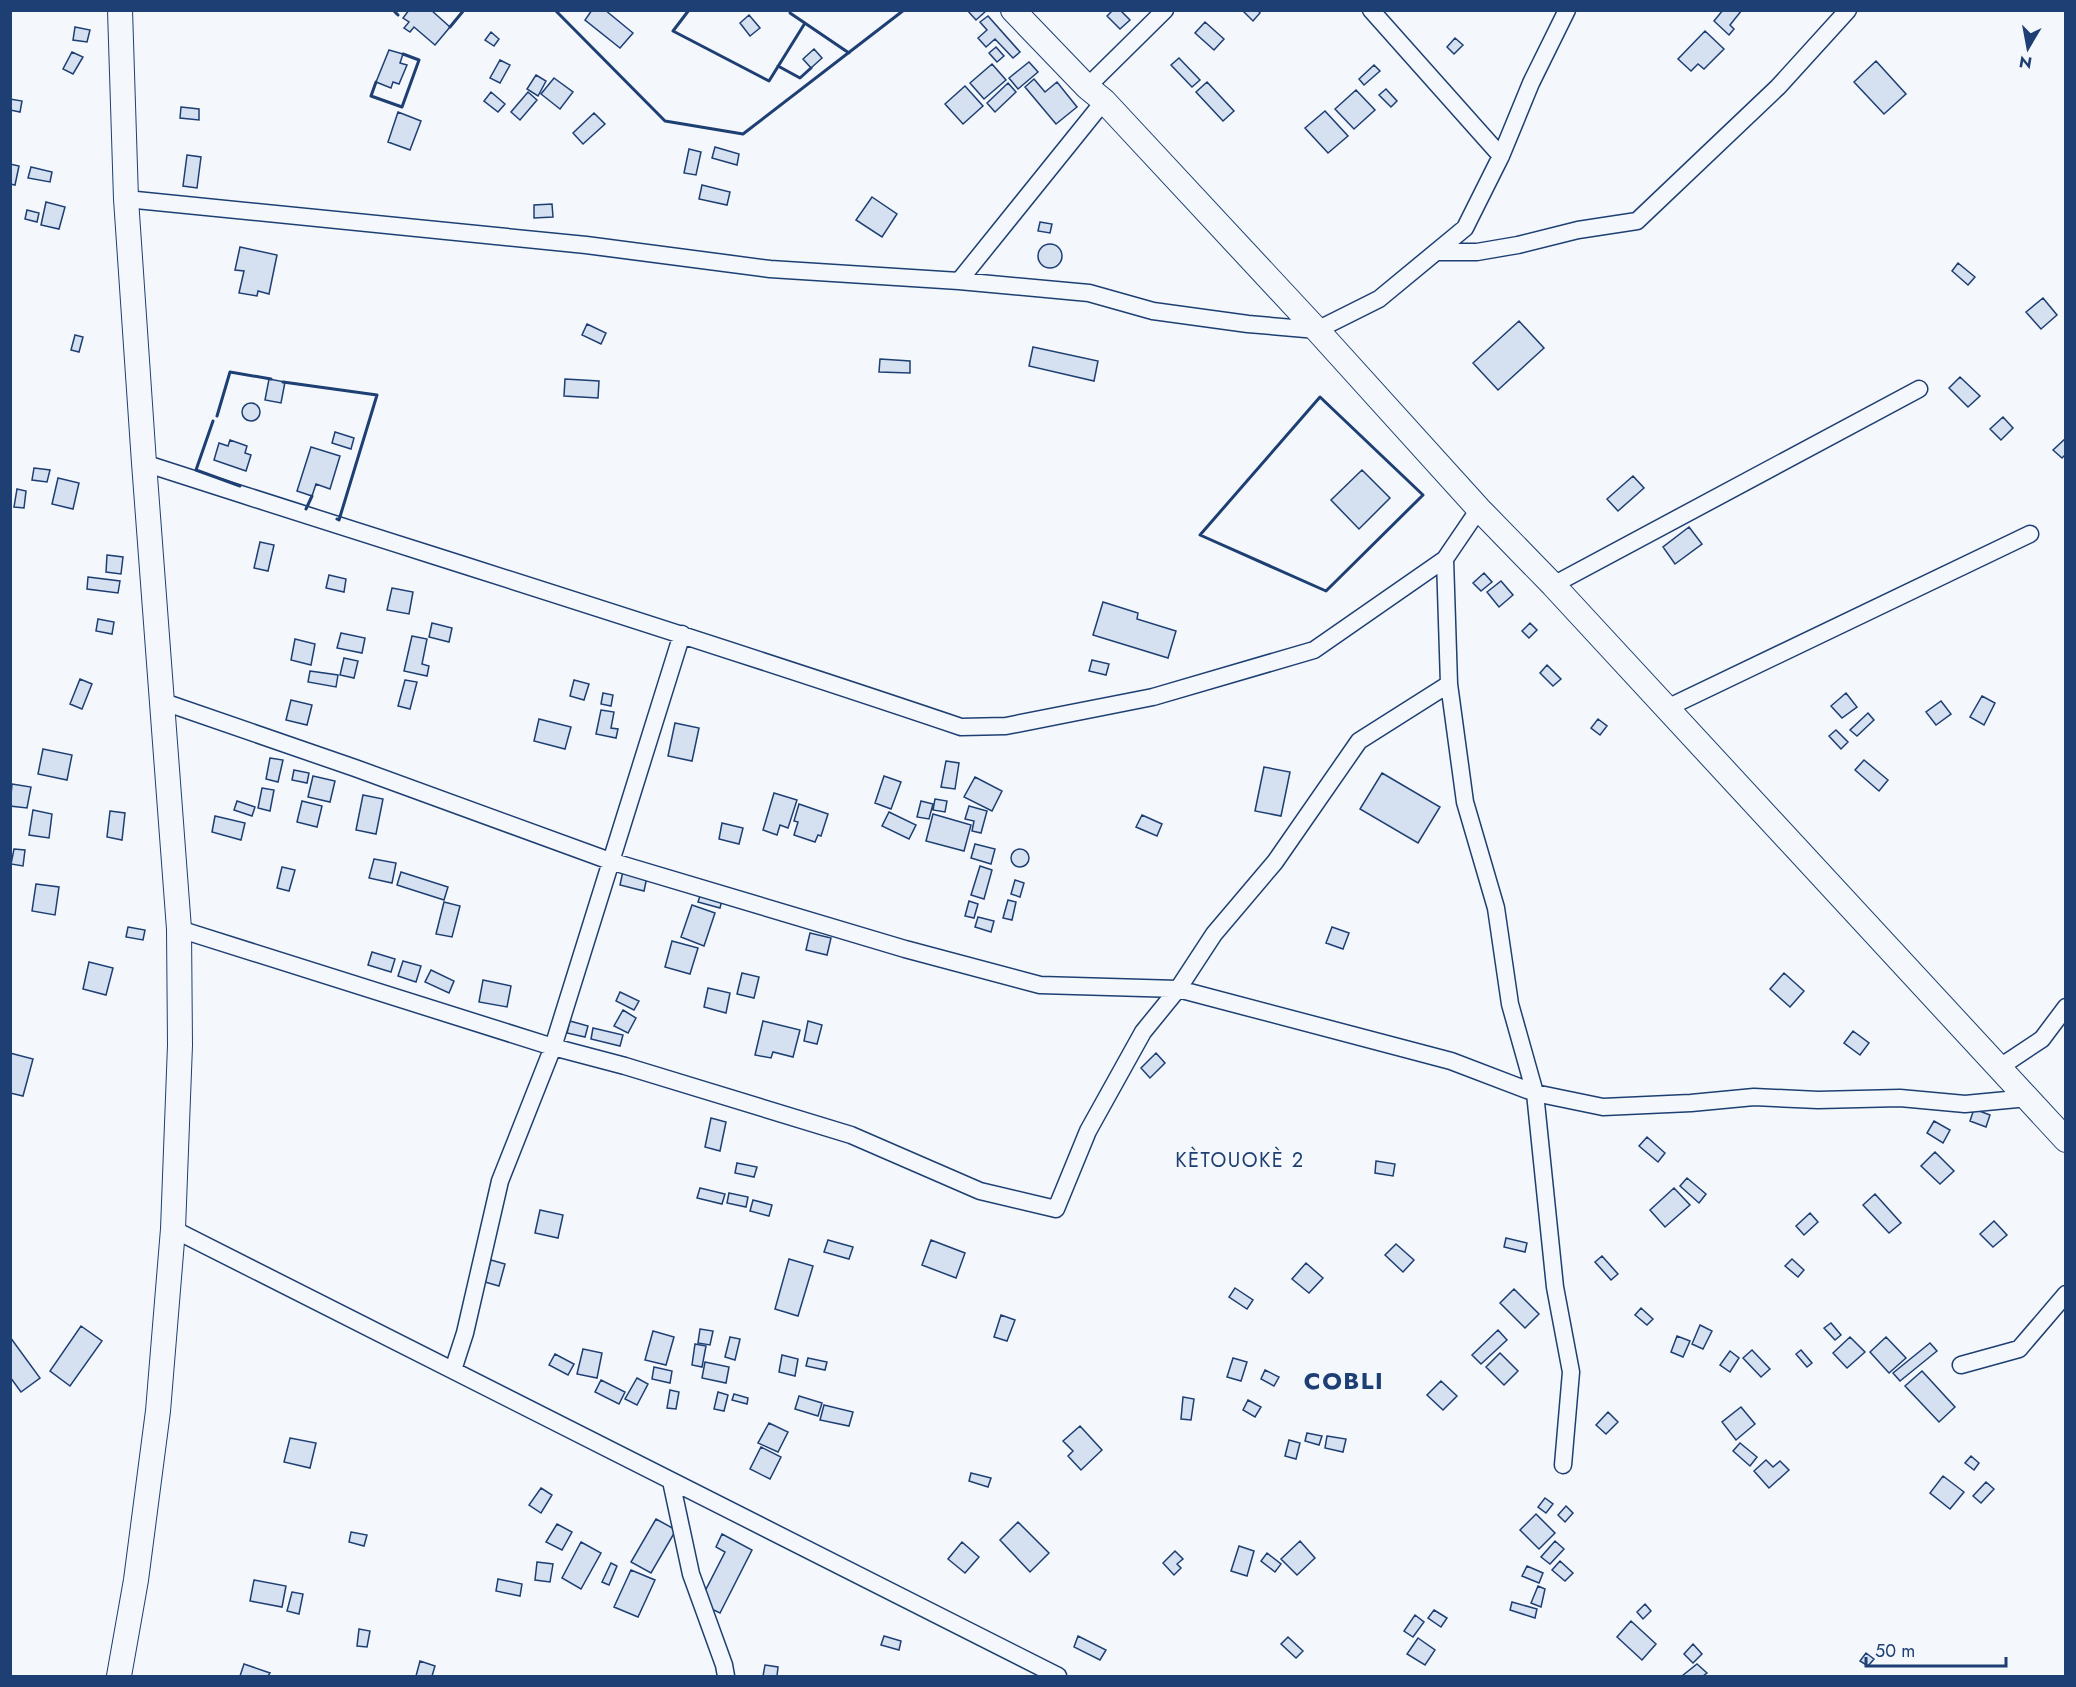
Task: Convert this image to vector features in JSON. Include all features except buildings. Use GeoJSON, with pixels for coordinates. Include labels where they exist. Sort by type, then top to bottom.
{"type":"FeatureCollection","features":[{"type":"Feature","properties":{"kind":"main road"},"geometry":{"type":"LineString","coordinates":[[119,1677],[136,1580],[158,1411],[173,1229],[180,1045],[179,929],[126,199],[120,10]]}},
{"type":"Feature","properties":{"kind":"main road"},"geometry":{"type":"LineString","coordinates":[[1013,10],[1317,330],[1479,509],[1553,585],[2066,1140]]}},
{"type":"Feature","properties":{"kind":"street"},"geometry":{"type":"LineString","coordinates":[[959,281],[1095,94],[1165,10]]}},
{"type":"Feature","properties":{"kind":"street"},"geometry":{"type":"LineString","coordinates":[[1371,10],[1502,156]]}},
{"type":"Feature","properties":{"kind":"street"},"geometry":{"type":"LineString","coordinates":[[126,199],[574,244],[770,269],[959,281],[1089,293],[1153,311],[1248,324],[1317,330],[1379,299],[1465,228],[1502,156],[1531,83],[1567,10]]}},
{"type":"Feature","properties":{"kind":"street"},"geometry":{"type":"LineString","coordinates":[[1436,252],[1477,252],[1518,245],[1578,230],[1637,221],[1778,87],[1848,10]]}},
{"type":"Feature","properties":{"kind":"street"},"geometry":{"type":"LineString","coordinates":[[1553,585],[1919,389]]}},
{"type":"Feature","properties":{"kind":"street"},"geometry":{"type":"LineString","coordinates":[[144,463],[483,573],[682,634],[961,727],[1006,726],[1153,697],[1314,650],[1445,559],[1479,509]]}},
{"type":"Feature","properties":{"kind":"street"},"geometry":{"type":"LineString","coordinates":[[1667,708],[2030,534]]}},
{"type":"Feature","properties":{"kind":"street"},"geometry":{"type":"LineString","coordinates":[[1445,559],[1449,684],[1465,802],[1496,908],[1510,1004],[1535,1093],[1555,1287],[1572,1372],[1563,1465]]}},
{"type":"Feature","properties":{"kind":"street"},"geometry":{"type":"LineString","coordinates":[[453,1370],[465,1333],[500,1181],[553,1047],[682,634]]}},
{"type":"Feature","properties":{"kind":"street"},"geometry":{"type":"LineString","coordinates":[[179,929],[553,1047],[625,1066],[851,1135],[980,1191],[1056,1209],[1088,1131],[1143,1032],[1178,989],[1214,934],[1275,862],[1359,741],[1449,684]]}},
{"type":"Feature","properties":{"kind":"street"},"geometry":{"type":"LineString","coordinates":[[162,701],[610,861],[905,949],[1040,985],[1178,989],[1451,1061],[1535,1093],[1603,1107],[1691,1103],[1754,1097],[1818,1100],[1900,1098],[1965,1104],[2028,1098]]}},
{"type":"Feature","properties":{"kind":"street"},"geometry":{"type":"LineString","coordinates":[[2000,1067],[2042,1039],[2066,1007]]}},
{"type":"Feature","properties":{"kind":"street"},"geometry":{"type":"LineString","coordinates":[[173,1229],[1058,1677]]}},
{"type":"Feature","properties":{"kind":"street"},"geometry":{"type":"LineString","coordinates":[[1960,1365],[2019,1349],[2066,1294]]}},
{"type":"Feature","properties":{"kind":"street"},"geometry":{"type":"LineString","coordinates":[[671,1480],[691,1574],[724,1665],[726,1677]]}},
{"type":"Feature","properties":{"kind":"wall"},"geometry":{"type":"LineString","coordinates":[[393,10],[398,15]]}},
{"type":"Feature","properties":{"kind":"wall"},"geometry":{"type":"LineString","coordinates":[[450,27],[464,10]]}},
{"type":"Feature","properties":{"kind":"wall"},"geometry":{"type":"LineString","coordinates":[[555,10],[665,121],[743,134],[904,10]]}},
{"type":"Feature","properties":{"kind":"wall"},"geometry":{"type":"LineString","coordinates":[[689,10],[673,31],[769,81],[805,23]]}},
{"type":"Feature","properties":{"kind":"wall"},"geometry":{"type":"LineString","coordinates":[[790,13],[849,53]]}},
{"type":"Feature","properties":{"kind":"wall"},"geometry":{"type":"LineString","coordinates":[[376,82],[371,96],[402,107],[419,60],[403,54]]}},
{"type":"Feature","properties":{"kind":"wall"},"geometry":{"type":"LineString","coordinates":[[778,66],[800,78],[811,68]]}},
{"type":"Feature","properties":{"kind":"wall"},"geometry":{"type":"LineString","coordinates":[[217,416],[230,372],[271,379]]}},
{"type":"Feature","properties":{"kind":"wall"},"geometry":{"type":"LineString","coordinates":[[283,382],[377,395],[339,520],[337,519]]}},
{"type":"Feature","properties":{"kind":"wall"},"geometry":{"type":"LineString","coordinates":[[1320,397],[1423,495],[1326,591],[1200,535],[1320,397]]}},
{"type":"Feature","properties":{"kind":"wall"},"geometry":{"type":"LineString","coordinates":[[213,421],[196,470],[240,486]]}},
{"type":"Feature","properties":{"kind":"wall"},"geometry":{"type":"LineString","coordinates":[[306,509],[312,496]]}},
{"type":"Feature","properties":{"kind":"district","name":"KÈTOUOKÈ 2"},"geometry":{"type":"Point","coordinates":[1240,1160]}},
{"type":"Feature","properties":{"kind":"district","name":"COBLI"},"geometry":{"type":"Point","coordinates":[1344,1381]}}]}
